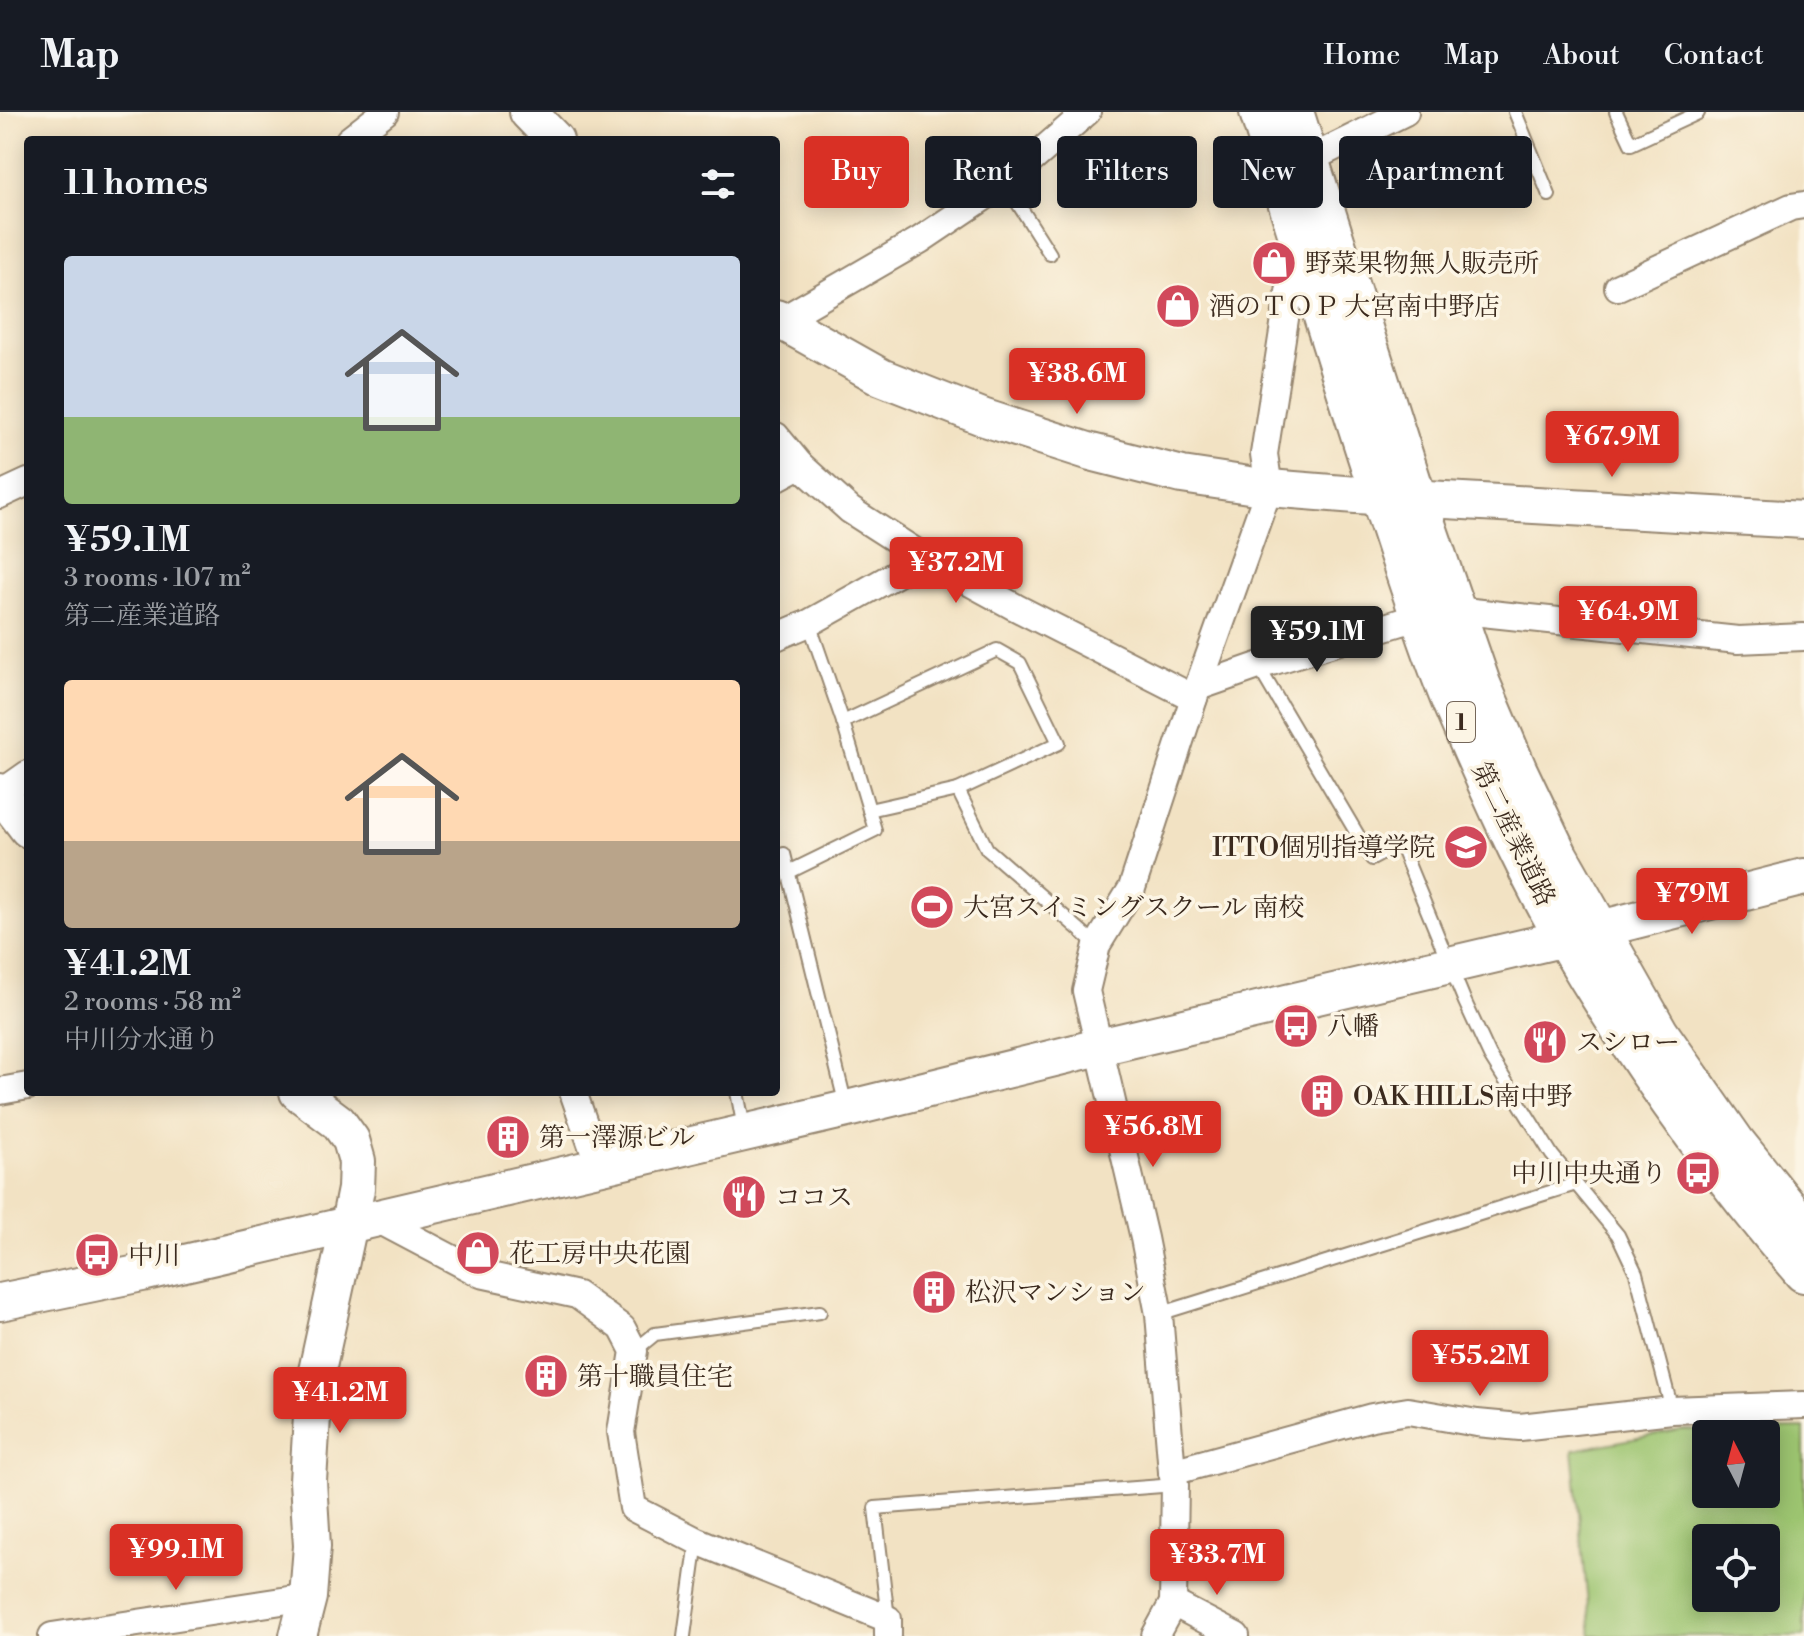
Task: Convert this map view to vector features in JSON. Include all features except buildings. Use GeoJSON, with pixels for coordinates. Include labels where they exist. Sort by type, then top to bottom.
{"type":"FeatureCollection","features":[{"type":"Feature","properties":{"kind":"main road","name":"第二産業道路"},"geometry":{"type":"LineString","coordinates":[[1260,112],[1309,266],[1398,497],[1437,613],[1480,684],[1558,857],[1581,933],[1636,1052],[1712,1159],[1804,1272]]}},
{"type":"Feature","properties":{"kind":"main road","name":"第二産業道路"},"geometry":{"type":"LineString","coordinates":[[1293,112],[1300,136]]}},
{"type":"Feature","properties":{"kind":"main road","name":"第二産業道路"},"geometry":{"type":"LineString","coordinates":[[1321,208],[1398,497]]}},
{"type":"Feature","properties":{"kind":"main road","name":"第二産業道路"},"geometry":{"type":"LineString","coordinates":[[1581,933],[1658,1033],[1735,1143],[1804,1229]]}},
{"type":"Feature","properties":{"kind":"street"},"geometry":{"type":"LineString","coordinates":[[354,136],[385,112]]}},
{"type":"Feature","properties":{"kind":"street"},"geometry":{"type":"LineString","coordinates":[[528,112],[551,136]]}},
{"type":"Feature","properties":{"kind":"street"},"geometry":{"type":"LineString","coordinates":[[1041,152],[1087,112]]}},
{"type":"Feature","properties":{"kind":"street"},"geometry":{"type":"LineString","coordinates":[[1323,153],[1405,112]]}},
{"type":"Feature","properties":{"kind":"street"},"geometry":{"type":"LineString","coordinates":[[1618,287],[1791,207],[1804,205]]}},
{"type":"Feature","properties":{"kind":"street"},"geometry":{"type":"LineString","coordinates":[[780,319],[920,240],[968,208]]}},
{"type":"Feature","properties":{"kind":"street"},"geometry":{"type":"LineString","coordinates":[[1155,1636],[1173,1603],[1174,1479],[1159,1314],[1086,991],[1097,945],[1132,888],[1196,693],[1269,488],[1264,454],[1291,280],[1309,266]]}},
{"type":"Feature","properties":{"kind":"street"},"geometry":{"type":"LineString","coordinates":[[780,321],[881,377],[985,418],[1091,452],[1182,475],[1269,488],[1804,520]]}},
{"type":"Feature","properties":{"kind":"street"},"geometry":{"type":"LineString","coordinates":[[780,441],[800,465],[850,510],[925,558],[1015,607],[1196,693],[1258,666],[1437,613],[1738,640],[1804,637]]}},
{"type":"Feature","properties":{"kind":"street"},"geometry":{"type":"LineString","coordinates":[[780,476],[800,465]]}},
{"type":"Feature","properties":{"kind":"street"},"geometry":{"type":"LineString","coordinates":[[0,495],[24,484]]}},
{"type":"Feature","properties":{"kind":"street"},"geometry":{"type":"LineString","coordinates":[[780,635],[809,623],[925,558]]}},
{"type":"Feature","properties":{"kind":"street"},"geometry":{"type":"LineString","coordinates":[[24,777],[0,792],[24,824]]}},
{"type":"Feature","properties":{"kind":"street"},"geometry":{"type":"LineString","coordinates":[[0,1302],[142,1273],[847,1109],[1804,877]]}},
{"type":"Feature","properties":{"kind":"street"},"geometry":{"type":"LineString","coordinates":[[0,1091],[24,1087]]}},
{"type":"Feature","properties":{"kind":"street"},"geometry":{"type":"LineString","coordinates":[[298,1636],[308,1597],[312,1546],[308,1481],[314,1385],[362,1221],[356,1189],[357,1161],[351,1140],[338,1122],[303,1096]]}},
{"type":"Feature","properties":{"kind":"street"},"geometry":{"type":"LineString","coordinates":[[574,1096],[599,1166]]}},
{"type":"Feature","properties":{"kind":"street"},"geometry":{"type":"LineString","coordinates":[[362,1221],[481,1274],[577,1295],[622,1328],[634,1351],[621,1432],[633,1508],[697,1541],[888,1628]]}},
{"type":"Feature","properties":{"kind":"street"},"geometry":{"type":"LineString","coordinates":[[1174,1479],[1372,1417],[1408,1411],[1520,1427],[1672,1410],[1804,1405]]}},
{"type":"Feature","properties":{"kind":"street"},"geometry":{"type":"LineString","coordinates":[[52,1636],[308,1597]]}},
{"type":"Feature","properties":{"kind":"street"},"geometry":{"type":"LineString","coordinates":[[1173,1603],[1236,1636]]}},
{"type":"Feature","properties":{"kind":"lane"},"geometry":{"type":"LineString","coordinates":[[1515,112],[1549,195]]}},
{"type":"Feature","properties":{"kind":"lane"},"geometry":{"type":"LineString","coordinates":[[1616,112],[1631,144],[1698,113]]}},
{"type":"Feature","properties":{"kind":"lane"},"geometry":{"type":"LineString","coordinates":[[1021,208],[1050,254]]}},
{"type":"Feature","properties":{"kind":"lane"},"geometry":{"type":"LineString","coordinates":[[789,872],[875,830],[809,623]]}},
{"type":"Feature","properties":{"kind":"lane"},"geometry":{"type":"LineString","coordinates":[[843,722],[997,650],[1020,663],[1059,743],[958,790],[869,810]]}},
{"type":"Feature","properties":{"kind":"lane"},"geometry":{"type":"LineString","coordinates":[[1258,666],[1372,859],[1400,844],[1490,1056],[1552,1155],[1618,1235],[1636,1273],[1672,1410]]}},
{"type":"Feature","properties":{"kind":"lane"},"geometry":{"type":"LineString","coordinates":[[958,790],[987,849],[1097,945]]}},
{"type":"Feature","properties":{"kind":"lane"},"geometry":{"type":"LineString","coordinates":[[780,855],[784,854],[789,872],[847,1109]]}},
{"type":"Feature","properties":{"kind":"lane"},"geometry":{"type":"LineString","coordinates":[[738,1096],[745,1133]]}},
{"type":"Feature","properties":{"kind":"lane"},"geometry":{"type":"LineString","coordinates":[[1159,1314],[1576,1184]]}},
{"type":"Feature","properties":{"kind":"lane"},"geometry":{"type":"LineString","coordinates":[[634,1351],[655,1334],[820,1312]]}},
{"type":"Feature","properties":{"kind":"lane"},"geometry":{"type":"LineString","coordinates":[[888,1628],[875,1508],[1174,1479]]}},
{"type":"Feature","properties":{"kind":"lane"},"geometry":{"type":"LineString","coordinates":[[684,1636],[697,1541]]}},
{"type":"Feature","properties":{"kind":"green space"},"geometry":{"type":"Polygon","coordinates":[[[1780,1428],[1804,1428],[1804,1636],[1591,1636],[1573,1450],[1692,1430],[1692,1508],[1780,1508],[1780,1428]]]}},
{"type":"Feature","properties":{"kind":"place","name":"野菜果物無人販売所"},"geometry":{"type":"Point","coordinates":[1274,263]}},
{"type":"Feature","properties":{"kind":"place","name":"酒のＴＯＰ 大宮南中野店"},"geometry":{"type":"Point","coordinates":[1178,306]}},
{"type":"Feature","properties":{"kind":"place","name":"ITTO個別指導学院"},"geometry":{"type":"Point","coordinates":[1466,847]}},
{"type":"Feature","properties":{"kind":"place","name":"大宮スイミングスクール 南校"},"geometry":{"type":"Point","coordinates":[932,907]}},
{"type":"Feature","properties":{"kind":"place","name":"八幡"},"geometry":{"type":"Point","coordinates":[1296,1026]}},
{"type":"Feature","properties":{"kind":"place","name":"スシロー"},"geometry":{"type":"Point","coordinates":[1545,1042]}},
{"type":"Feature","properties":{"kind":"place","name":"OAK HILLS南中野"},"geometry":{"type":"Point","coordinates":[1322,1096]}},
{"type":"Feature","properties":{"kind":"place","name":"第一澤源ビル"},"geometry":{"type":"Point","coordinates":[508,1137]}},
{"type":"Feature","properties":{"kind":"place","name":"中川中央通り"},"geometry":{"type":"Point","coordinates":[1698,1173]}},
{"type":"Feature","properties":{"kind":"place","name":"ココス"},"geometry":{"type":"Point","coordinates":[744,1197]}},
{"type":"Feature","properties":{"kind":"place","name":"花工房中央花園"},"geometry":{"type":"Point","coordinates":[478,1253]}},
{"type":"Feature","properties":{"kind":"place","name":"中川"},"geometry":{"type":"Point","coordinates":[97,1255]}},
{"type":"Feature","properties":{"kind":"place","name":"松沢マンション"},"geometry":{"type":"Point","coordinates":[934,1292]}},
{"type":"Feature","properties":{"kind":"place","name":"第十職員住宅"},"geometry":{"type":"Point","coordinates":[546,1376]}}]}
